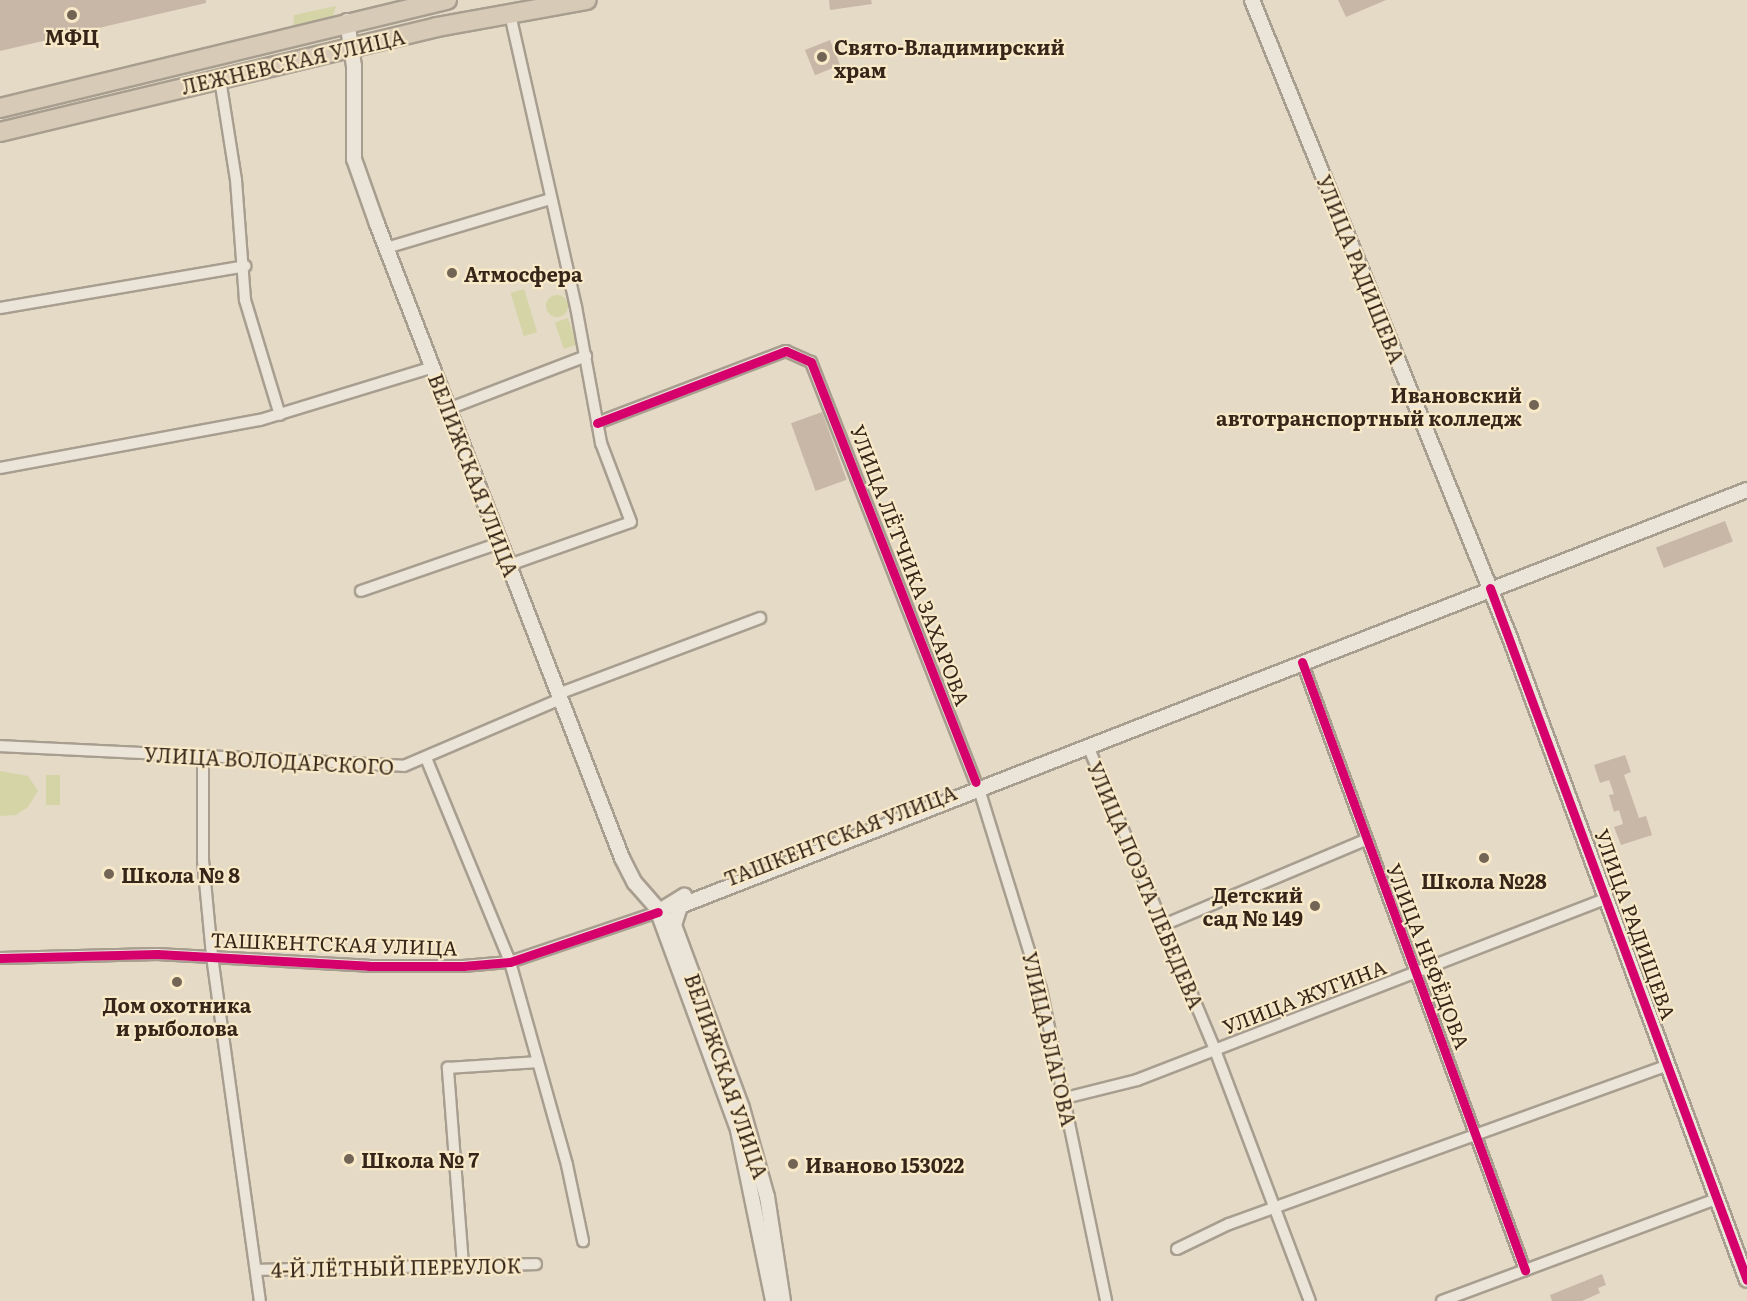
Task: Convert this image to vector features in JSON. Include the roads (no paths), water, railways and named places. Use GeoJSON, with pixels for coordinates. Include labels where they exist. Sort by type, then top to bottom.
{"type":"FeatureCollection","features":[{"type":"Feature","properties":{"kind":"highway","name":"ЛЕЖНЕВСКАЯ УЛИЦА"},"geometry":{"type":"LineString","coordinates":[[0,132],[351,47],[510,13],[587,0]]}},
{"type":"Feature","properties":{"kind":"highway","name":"ЛЕЖНЕВСКАЯ УЛИЦА"},"geometry":{"type":"LineString","coordinates":[[0,108],[347,21],[437,1]]}},
{"type":"Feature","properties":{"kind":"highway"},"geometry":{"type":"LineString","coordinates":[[45,97],[50,119]]}},
{"type":"Feature","properties":{"kind":"main road","name":"УЛИЦА РАДИЩЕВА"},"geometry":{"type":"LineString","coordinates":[[1252,0],[1489,585],[1608,898],[1747,1280]]}},
{"type":"Feature","properties":{"kind":"main road","name":"ВЕЛИЖСКАЯ УЛИЦА"},"geometry":{"type":"LineString","coordinates":[[347,21],[351,47],[354,159],[622,858],[666,920],[752,1141],[767,1197],[783,1301]]}},
{"type":"Feature","properties":{"kind":"main road","name":"ТАШКЕНТСКАЯ УЛИЦА"},"geometry":{"type":"LineString","coordinates":[[666,920],[679,902],[1747,482]]}},
{"type":"Feature","properties":{"kind":"main road","name":"ТАШКЕНТСКАЯ УЛИЦА"},"geometry":{"type":"LineString","coordinates":[[1489,585],[1747,490]]}},
{"type":"Feature","properties":{"kind":"main road"},"geometry":{"type":"LineString","coordinates":[[666,920],[677,910],[679,902]]}},
{"type":"Feature","properties":{"kind":"main road","name":"ВЕЛИЖСКАЯ УЛИЦА"},"geometry":{"type":"LineString","coordinates":[[666,920],[738,1131],[773,1301]]}},
{"type":"Feature","properties":{"kind":"street"},"geometry":{"type":"LineString","coordinates":[[509,565],[631,522],[597,423],[586,356],[510,13]]}},
{"type":"Feature","properties":{"kind":"street"},"geometry":{"type":"LineString","coordinates":[[220,79],[245,266],[244,300],[280,415]]}},
{"type":"Feature","properties":{"kind":"street"},"geometry":{"type":"LineString","coordinates":[[387,248],[550,199]]}},
{"type":"Feature","properties":{"kind":"street"},"geometry":{"type":"LineString","coordinates":[[0,308],[245,266]]}},
{"type":"Feature","properties":{"kind":"street","name":"УЛИЦА ЛЁТЧИКА ЗАХАРОВА"},"geometry":{"type":"LineString","coordinates":[[597,423],[786,351],[811,362],[977,785]]}},
{"type":"Feature","properties":{"kind":"street"},"geometry":{"type":"LineString","coordinates":[[448,409],[586,356]]}},
{"type":"Feature","properties":{"kind":"street"},"geometry":{"type":"LineString","coordinates":[[0,468],[260,420],[433,367]]}},
{"type":"Feature","properties":{"kind":"street"},"geometry":{"type":"LineString","coordinates":[[361,591],[500,543]]}},
{"type":"Feature","properties":{"kind":"street","name":"УЛИЦА ВОЛОДАРСКОГО"},"geometry":{"type":"LineString","coordinates":[[0,746],[404,766],[559,696],[760,618]]}},
{"type":"Feature","properties":{"kind":"street","name":"УЛИЦА НЕФЁДОВА"},"geometry":{"type":"LineString","coordinates":[[1300,658],[1478,1136],[1525,1270]]}},
{"type":"Feature","properties":{"kind":"street","name":"УЛИЦА ПОЭТА ЛЕБЕДЕВА"},"geometry":{"type":"LineString","coordinates":[[1087,742],[1161,926],[1215,1050],[1310,1301]]}},
{"type":"Feature","properties":{"kind":"street"},"geometry":{"type":"LineString","coordinates":[[203,756],[203,860],[212,956],[260,1301]]}},
{"type":"Feature","properties":{"kind":"street"},"geometry":{"type":"LineString","coordinates":[[426,758],[510,962],[583,1241]]}},
{"type":"Feature","properties":{"kind":"street","name":"УЛИЦА БЛАГОВА"},"geometry":{"type":"LineString","coordinates":[[977,785],[1023,923],[1065,1098],[1106,1301]]}},
{"type":"Feature","properties":{"kind":"street"},"geometry":{"type":"LineString","coordinates":[[1161,926],[1366,840]]}},
{"type":"Feature","properties":{"kind":"street","name":"УЛИЦА ЖУГИНА"},"geometry":{"type":"LineString","coordinates":[[1065,1098],[1137,1080],[1608,898]]}},
{"type":"Feature","properties":{"kind":"street","name":"ТАШКЕНТСКАЯ УЛИЦА"},"geometry":{"type":"LineString","coordinates":[[0,958],[212,956],[414,968],[510,962],[666,920]]}},
{"type":"Feature","properties":{"kind":"street"},"geometry":{"type":"LineString","coordinates":[[463,1265],[448,1068],[538,1062]]}},
{"type":"Feature","properties":{"kind":"street"},"geometry":{"type":"LineString","coordinates":[[1177,1250],[1229,1224],[1276,1210],[1668,1065]]}},
{"type":"Feature","properties":{"kind":"street"},"geometry":{"type":"LineString","coordinates":[[1442,1301],[1717,1199]]}},
{"type":"Feature","properties":{"kind":"street","name":"4-Й ЛЁТНЫЙ ПЕРЕУЛОК"},"geometry":{"type":"LineString","coordinates":[[256,1270],[536,1264]]}},
{"type":"Feature","properties":{"kind":"place","name":"МФЦ"},"geometry":{"type":"Point","coordinates":[72,15]}},
{"type":"Feature","properties":{"kind":"place","name":"Свято-Владимирский храм"},"geometry":{"type":"Point","coordinates":[822,57]}},
{"type":"Feature","properties":{"kind":"place","name":"Атмосфера"},"geometry":{"type":"Point","coordinates":[452,273]}},
{"type":"Feature","properties":{"kind":"place","name":"Ивановский автотранспортный колледж"},"geometry":{"type":"Point","coordinates":[1534,405]}},
{"type":"Feature","properties":{"kind":"place","name":"Школа №28"},"geometry":{"type":"Point","coordinates":[1484,858]}},
{"type":"Feature","properties":{"kind":"place","name":"Школа № 8"},"geometry":{"type":"Point","coordinates":[109,874]}},
{"type":"Feature","properties":{"kind":"place","name":"Детский сад № 149"},"geometry":{"type":"Point","coordinates":[1315,906]}},
{"type":"Feature","properties":{"kind":"place","name":"Дом охотника и рыболова"},"geometry":{"type":"Point","coordinates":[177,982]}},
{"type":"Feature","properties":{"kind":"place","name":"Школа № 7"},"geometry":{"type":"Point","coordinates":[349,1159]}},
{"type":"Feature","properties":{"kind":"place","name":"Иваново 153022"},"geometry":{"type":"Point","coordinates":[793,1164]}}]}
